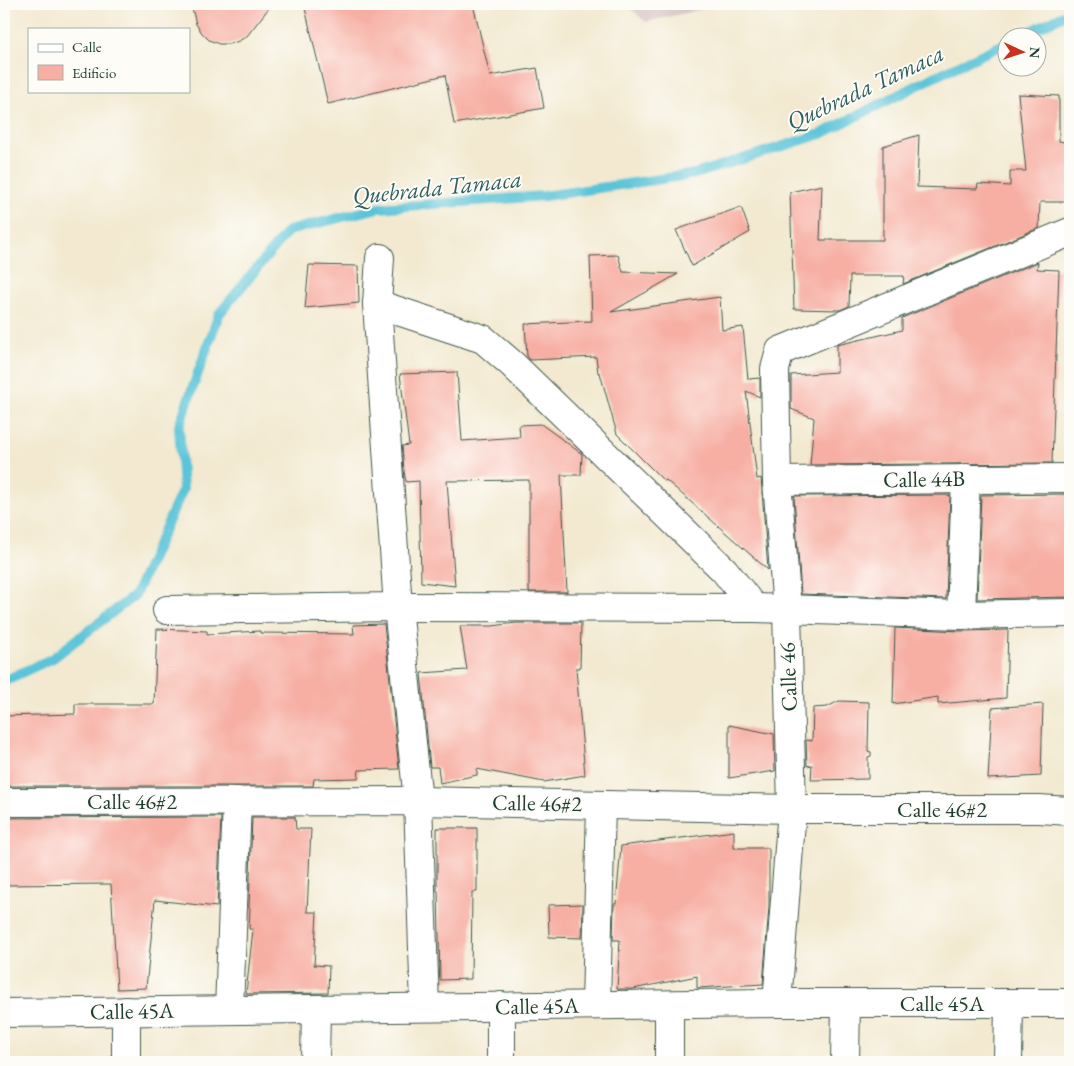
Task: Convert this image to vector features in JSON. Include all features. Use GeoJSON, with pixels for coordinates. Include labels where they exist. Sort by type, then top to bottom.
{"type":"FeatureCollection","features":[{"type":"Feature","properties":{"kind":"street","name":"Calle 46"},"geometry":{"type":"LineString","coordinates":[[777,1003],[792,809],[786,610],[777,481],[775,369],[780,351],[1070,232]]}},
{"type":"Feature","properties":{"kind":"street"},"geometry":{"type":"LineString","coordinates":[[380,258],[377,304],[398,607],[418,801],[425,1008]]}},
{"type":"Feature","properties":{"kind":"street"},"geometry":{"type":"LineString","coordinates":[[377,304],[482,339],[498,351],[724,570],[754,608]]}},
{"type":"Feature","properties":{"kind":"street"},"geometry":{"type":"LineString","coordinates":[[962,615],[966,478]]}},
{"type":"Feature","properties":{"kind":"street","name":"Calle 44B"},"geometry":{"type":"LineString","coordinates":[[777,481],[1070,478]]}},
{"type":"Feature","properties":{"kind":"street"},"geometry":{"type":"LineString","coordinates":[[167,610],[398,607],[754,608],[962,615],[1070,613]]}},
{"type":"Feature","properties":{"kind":"street"},"geometry":{"type":"LineString","coordinates":[[229,1009],[237,801]]}},
{"type":"Feature","properties":{"kind":"street","name":"Calle 46#2"},"geometry":{"type":"LineString","coordinates":[[4,802],[418,801],[792,809],[1039,809],[1070,811]]}},
{"type":"Feature","properties":{"kind":"street"},"geometry":{"type":"LineString","coordinates":[[596,1005],[601,805]]}},
{"type":"Feature","properties":{"kind":"street","name":"Calle 45A"},"geometry":{"type":"LineString","coordinates":[[4,1013],[777,1003],[1070,1003]]}},
{"type":"Feature","properties":{"kind":"street"},"geometry":{"type":"LineString","coordinates":[[845,1062],[846,1003]]}},
{"type":"Feature","properties":{"kind":"street"},"geometry":{"type":"LineString","coordinates":[[1008,1062],[1009,1003]]}},
{"type":"Feature","properties":{"kind":"street"},"geometry":{"type":"LineString","coordinates":[[669,1005],[669,1062]]}},
{"type":"Feature","properties":{"kind":"street"},"geometry":{"type":"LineString","coordinates":[[500,1062],[501,1006]]}},
{"type":"Feature","properties":{"kind":"street"},"geometry":{"type":"LineString","coordinates":[[315,1062],[316,1009]]}},
{"type":"Feature","properties":{"kind":"street"},"geometry":{"type":"LineString","coordinates":[[126,1011],[126,1062]]}},
{"type":"Feature","properties":{"kind":"shaded area"},"geometry":{"type":"Polygon","coordinates":[[[625,4],[724,4],[646,22],[625,4]]]}},
{"type":"Feature","properties":{"kind":"building"},"geometry":{"type":"Polygon","coordinates":[[[191,4],[272,4],[247,36],[229,44],[219,44],[209,40],[202,33],[196,24],[191,4]]]}},
{"type":"Feature","properties":{"kind":"building"},"geometry":{"type":"Polygon","coordinates":[[[304,4],[473,4],[490,76],[537,68],[544,108],[454,124],[445,75],[328,104],[304,4]]]}},
{"type":"Feature","properties":{"kind":"building"},"geometry":{"type":"Polygon","coordinates":[[[1018,94],[1059,96],[1059,141],[1070,143],[1070,202],[1040,202],[1039,228],[903,284],[904,276],[850,276],[849,306],[840,310],[794,309],[790,192],[822,185],[820,240],[883,240],[883,146],[919,135],[917,187],[977,189],[978,184],[1010,186],[1010,171],[1026,171],[1018,94]]]}},
{"type":"Feature","properties":{"kind":"building"},"geometry":{"type":"Polygon","coordinates":[[[741,207],[750,232],[692,266],[676,230],[741,207]]]}},
{"type":"Feature","properties":{"kind":"building"},"geometry":{"type":"Polygon","coordinates":[[[618,255],[623,272],[678,274],[611,312],[720,297],[722,330],[743,327],[748,379],[760,378],[760,397],[746,391],[757,479],[761,478],[768,570],[666,480],[664,481],[617,434],[600,373],[598,373],[596,357],[530,360],[527,356],[525,324],[592,321],[590,256],[618,255]]]}},
{"type":"Feature","properties":{"kind":"building"},"geometry":{"type":"Polygon","coordinates":[[[1038,262],[1037,269],[1059,270],[1052,463],[810,465],[814,418],[791,409],[791,375],[837,372],[837,345],[902,330],[902,318],[1038,262]]]}},
{"type":"Feature","properties":{"kind":"building"},"geometry":{"type":"Polygon","coordinates":[[[309,265],[358,266],[359,303],[305,308],[309,265]]]}},
{"type":"Feature","properties":{"kind":"building"},"geometry":{"type":"Polygon","coordinates":[[[457,372],[462,441],[520,437],[519,425],[541,424],[582,454],[581,475],[561,475],[567,592],[529,592],[529,480],[447,481],[455,586],[421,582],[419,481],[406,482],[404,471],[402,446],[409,445],[400,374],[457,372]]]}},
{"type":"Feature","properties":{"kind":"building"},"geometry":{"type":"Polygon","coordinates":[[[1070,494],[1070,597],[977,599],[981,495],[1070,494]]]}},
{"type":"Feature","properties":{"kind":"building"},"geometry":{"type":"Polygon","coordinates":[[[950,495],[946,599],[801,594],[794,496],[950,495]]]}},
{"type":"Feature","properties":{"kind":"building"},"geometry":{"type":"Polygon","coordinates":[[[516,623],[581,623],[580,668],[576,668],[585,775],[544,782],[477,769],[477,775],[440,783],[438,767],[430,767],[421,673],[467,670],[460,626],[492,626],[516,623]]]}},
{"type":"Feature","properties":{"kind":"building"},"geometry":{"type":"Polygon","coordinates":[[[384,624],[399,769],[359,770],[358,778],[314,779],[313,786],[4,786],[4,716],[75,714],[75,704],[154,704],[157,629],[207,631],[207,634],[260,631],[260,633],[354,634],[353,625],[384,624]]]}},
{"type":"Feature","properties":{"kind":"building"},"geometry":{"type":"Polygon","coordinates":[[[895,628],[961,631],[1008,630],[1006,698],[938,704],[938,697],[893,704],[895,628]]]}},
{"type":"Feature","properties":{"kind":"building"},"geometry":{"type":"Polygon","coordinates":[[[839,701],[869,702],[868,751],[871,752],[871,756],[868,757],[868,779],[811,780],[812,765],[807,766],[806,740],[812,741],[813,708],[827,707],[839,701]]]}},
{"type":"Feature","properties":{"kind":"building"},"geometry":{"type":"Polygon","coordinates":[[[1043,704],[1041,776],[988,779],[992,708],[1043,704]]]}},
{"type":"Feature","properties":{"kind":"building"},"geometry":{"type":"Polygon","coordinates":[[[729,725],[774,734],[775,771],[729,778],[729,725]]]}},
{"type":"Feature","properties":{"kind":"building"},"geometry":{"type":"Polygon","coordinates":[[[221,817],[217,907],[155,900],[146,988],[117,989],[111,884],[4,885],[4,818],[221,817]]]}},
{"type":"Feature","properties":{"kind":"building"},"geometry":{"type":"Polygon","coordinates":[[[252,817],[295,817],[296,829],[311,829],[307,912],[317,912],[314,965],[329,966],[328,993],[246,994],[253,929],[249,929],[252,817]]]}},
{"type":"Feature","properties":{"kind":"building"},"geometry":{"type":"Polygon","coordinates":[[[437,828],[477,828],[477,892],[472,892],[471,979],[440,980],[437,828]]]}},
{"type":"Feature","properties":{"kind":"building"},"geometry":{"type":"Polygon","coordinates":[[[734,831],[734,848],[769,848],[769,907],[763,984],[697,988],[697,976],[633,989],[617,989],[620,940],[613,940],[614,904],[616,904],[621,846],[734,831]]]}},
{"type":"Feature","properties":{"kind":"building"},"geometry":{"type":"Polygon","coordinates":[[[583,904],[582,938],[549,937],[548,905],[583,904]]]}},
{"type":"Feature","properties":{"kind":"waterway","name":"Quebrada Tamaca"},"geometry":{"type":"LineString","coordinates":[[1037,28],[1070,12]]}},
{"type":"Feature","properties":{"kind":"waterway","name":"Quebrada Tamaca"},"geometry":{"type":"LineString","coordinates":[[4,681],[53,658],[135,595],[183,489],[179,426],[219,314],[288,231],[378,208],[544,196],[695,174],[821,134],[996,48]]}}]}
